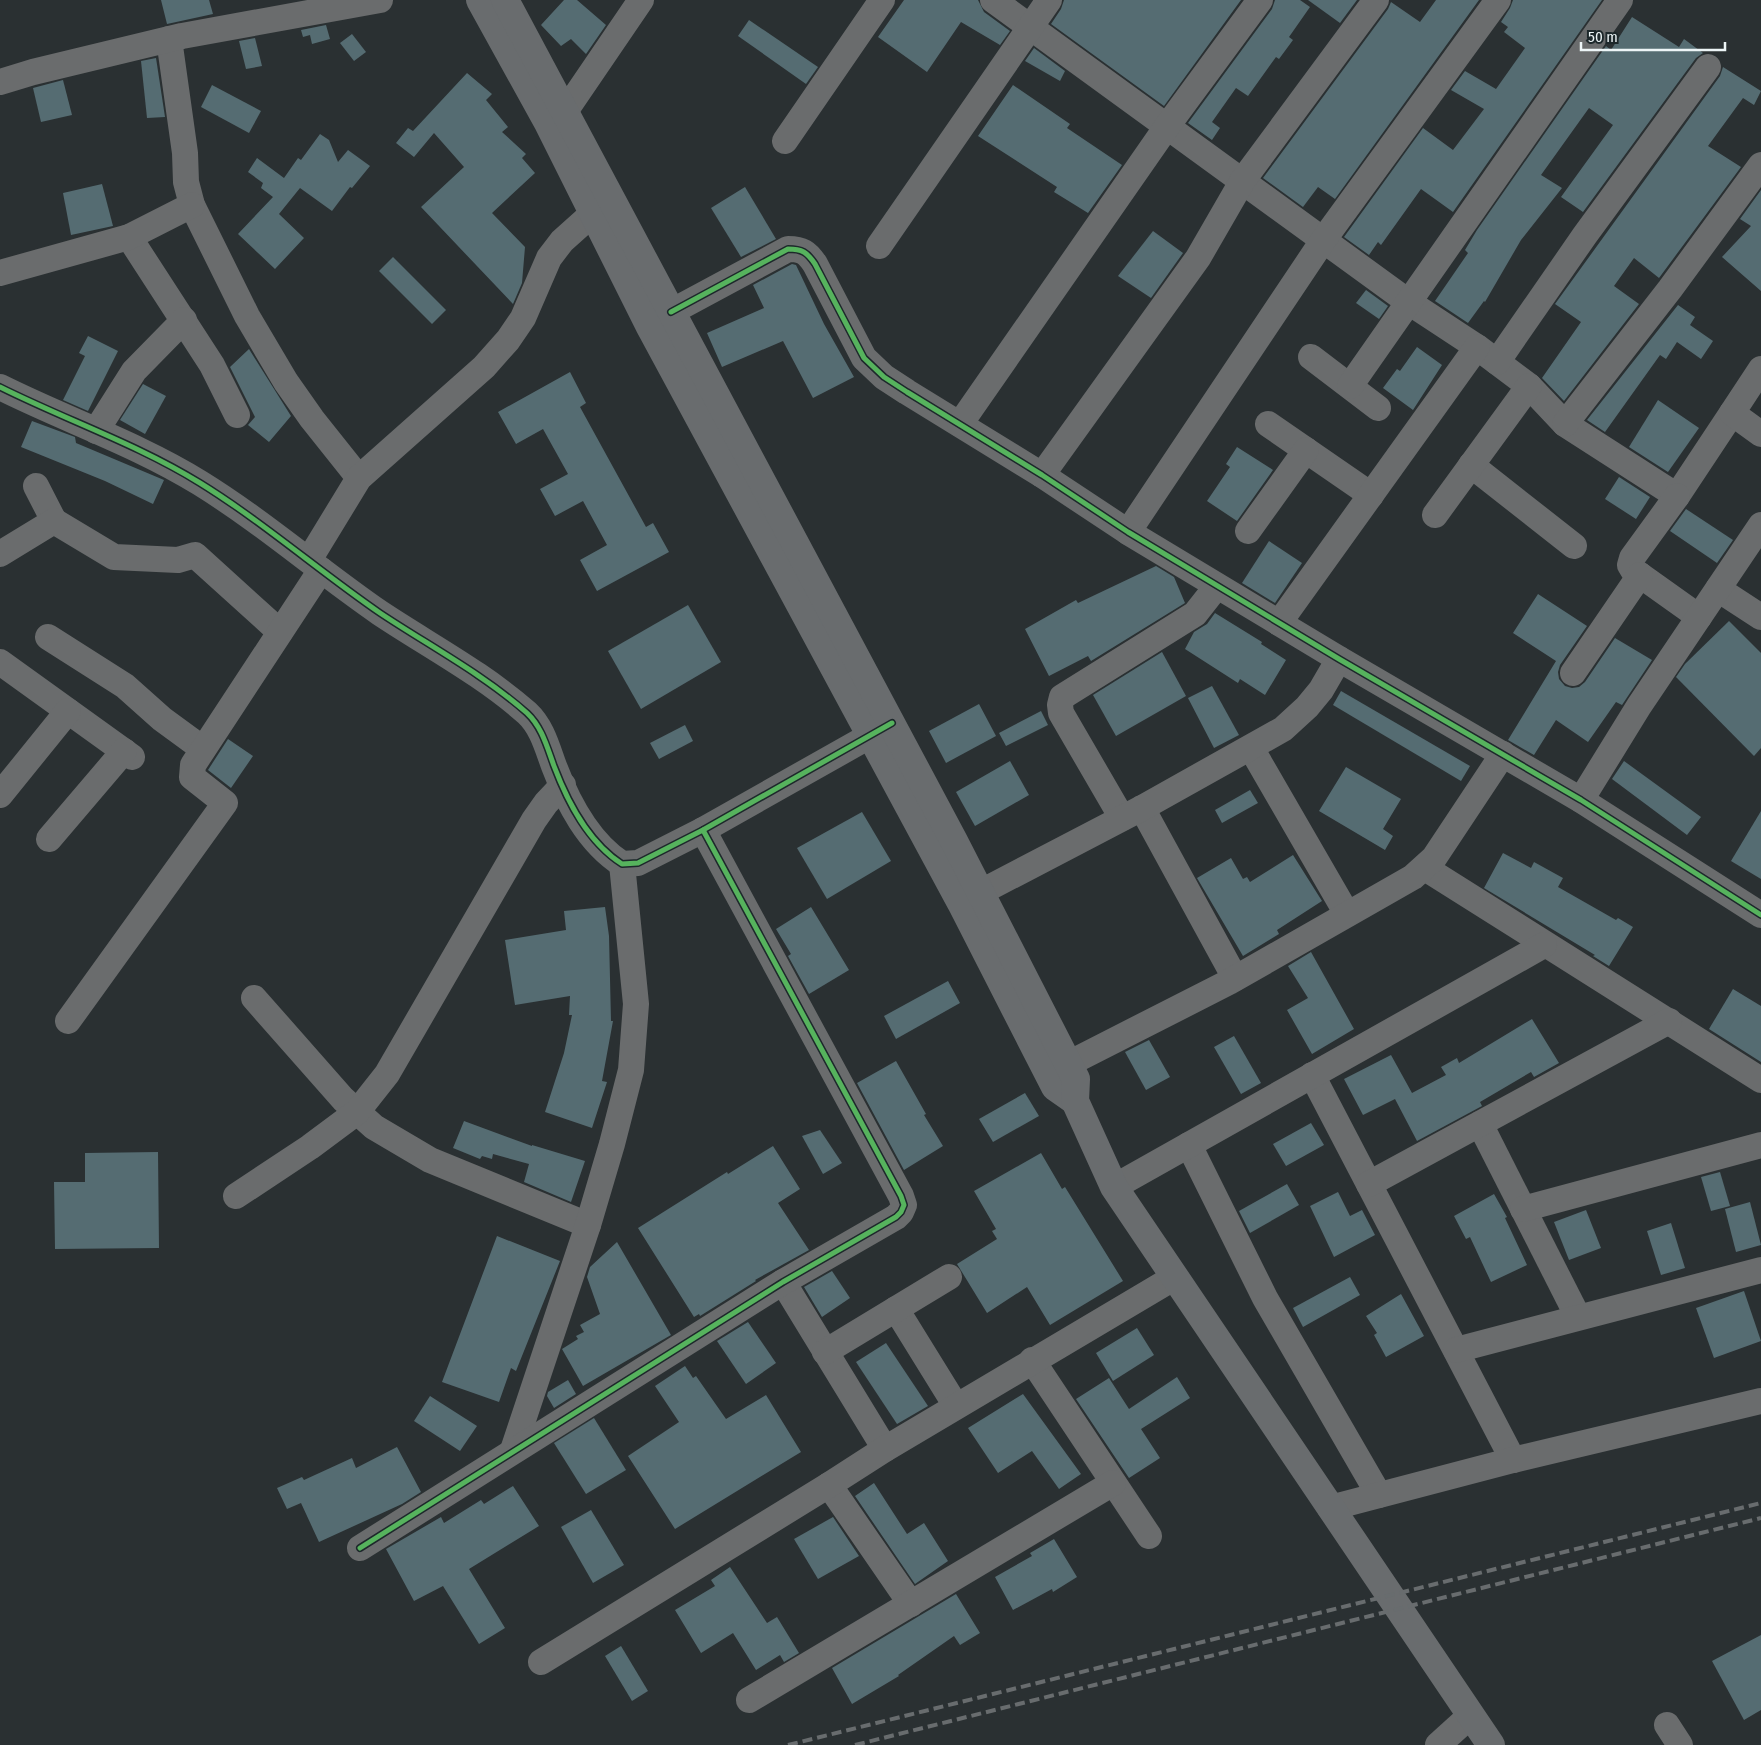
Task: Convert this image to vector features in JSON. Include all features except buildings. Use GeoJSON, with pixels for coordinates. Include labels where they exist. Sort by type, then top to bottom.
{"type":"FeatureCollection","features":[{"type":"Feature","properties":{"kind":"main road"},"geometry":{"type":"LineString","coordinates":[[480,0],[548,123],[671,312],[881,730],[961,903],[1055,1087],[1075,1102]]}},
{"type":"Feature","properties":{"kind":"main road"},"geometry":{"type":"LineString","coordinates":[[505,0],[564,113],[649,325],[881,730],[981,892],[1076,1079],[1075,1102],[1114,1187],[1491,1745]]}},
{"type":"Feature","properties":{"kind":"street"},"geometry":{"type":"LineString","coordinates":[[2,75],[33,72],[169,39],[380,0]]}},
{"type":"Feature","properties":{"kind":"street"},"geometry":{"type":"LineString","coordinates":[[564,113],[641,0]]}},
{"type":"Feature","properties":{"kind":"street"},"geometry":{"type":"LineString","coordinates":[[785,141],[882,0]]}},
{"type":"Feature","properties":{"kind":"street"},"geometry":{"type":"LineString","coordinates":[[993,0],[1168,125],[1407,301],[1487,354],[1529,386],[1565,424],[1677,496]]}},
{"type":"Feature","properties":{"kind":"street"},"geometry":{"type":"LineString","coordinates":[[879,246],[1049,0]]}},
{"type":"Feature","properties":{"kind":"street"},"geometry":{"type":"LineString","coordinates":[[960,424],[1168,125],[1260,0]]}},
{"type":"Feature","properties":{"kind":"street"},"geometry":{"type":"LineString","coordinates":[[1042,475],[1198,258],[1243,180],[1376,0]]}},
{"type":"Feature","properties":{"kind":"street"},"geometry":{"type":"LineString","coordinates":[[1128,532],[1324,239],[1498,0]]}},
{"type":"Feature","properties":{"kind":"street"},"geometry":{"type":"LineString","coordinates":[[1350,386],[1407,301],[1620,0]]}},
{"type":"Feature","properties":{"kind":"street"},"geometry":{"type":"LineString","coordinates":[[169,39],[186,182],[192,205],[247,316],[286,382],[312,419],[359,478]]}},
{"type":"Feature","properties":{"kind":"street"},"geometry":{"type":"LineString","coordinates":[[1279,623],[1371,495],[1585,235],[1708,67]]}},
{"type":"Feature","properties":{"kind":"street"},"geometry":{"type":"LineString","coordinates":[[1565,424],[1670,289],[1761,165]]}},
{"type":"Feature","properties":{"kind":"street"},"geometry":{"type":"LineString","coordinates":[[0,273],[129,237],[192,205]]}},
{"type":"Feature","properties":{"kind":"street"},"geometry":{"type":"LineString","coordinates":[[68,1021],[225,803],[192,777],[198,757],[280,632],[359,478],[484,367],[508,340],[523,318],[549,258],[562,241],[601,206]]}},
{"type":"Feature","properties":{"kind":"street"},"geometry":{"type":"LineString","coordinates":[[129,237],[212,365],[237,414]]}},
{"type":"Feature","properties":{"kind":"street"},"geometry":{"type":"LineString","coordinates":[[671,312],[788,249],[800,249],[808,254],[815,264],[864,358],[884,377],[1042,475],[1128,532],[1217,586],[1581,800],[1758,907]]}},
{"type":"Feature","properties":{"kind":"street"},"geometry":{"type":"LineString","coordinates":[[96,431],[134,371],[184,320]]}},
{"type":"Feature","properties":{"kind":"street"},"geometry":{"type":"LineString","coordinates":[[1311,357],[1378,408]]}},
{"type":"Feature","properties":{"kind":"street"},"geometry":{"type":"LineString","coordinates":[[1699,617],[1640,575],[1630,565],[1632,558],[1677,496],[1761,369]]}},
{"type":"Feature","properties":{"kind":"street"},"geometry":{"type":"LineString","coordinates":[[1434,514],[1529,386]]}},
{"type":"Feature","properties":{"kind":"street"},"geometry":{"type":"LineString","coordinates":[[0,387],[148,454],[201,483],[315,565],[489,684],[527,713],[538,725],[563,785],[595,842],[622,864],[638,863],[703,830],[881,730]]}},
{"type":"Feature","properties":{"kind":"street"},"geometry":{"type":"LineString","coordinates":[[1732,413],[1761,434]]}},
{"type":"Feature","properties":{"kind":"street"},"geometry":{"type":"LineString","coordinates":[[1268,424],[1371,495]]}},
{"type":"Feature","properties":{"kind":"street"},"geometry":{"type":"LineString","coordinates":[[1248,531],[1306,450]]}},
{"type":"Feature","properties":{"kind":"street"},"geometry":{"type":"LineString","coordinates":[[1471,465],[1574,546]]}},
{"type":"Feature","properties":{"kind":"street"},"geometry":{"type":"LineString","coordinates":[[36,486],[54,521],[114,557],[178,560],[195,555],[280,632]]}},
{"type":"Feature","properties":{"kind":"street"},"geometry":{"type":"LineString","coordinates":[[0,554],[54,521]]}},
{"type":"Feature","properties":{"kind":"street"},"geometry":{"type":"LineString","coordinates":[[1581,800],[1639,706],[1761,525]]}},
{"type":"Feature","properties":{"kind":"street"},"geometry":{"type":"LineString","coordinates":[[1573,673],[1640,575]]}},
{"type":"Feature","properties":{"kind":"street"},"geometry":{"type":"LineString","coordinates":[[1217,586],[1195,614],[1062,697],[1060,705],[1061,713],[1132,813],[1235,978]]}},
{"type":"Feature","properties":{"kind":"street"},"geometry":{"type":"LineString","coordinates":[[1718,589],[1761,617]]}},
{"type":"Feature","properties":{"kind":"street"},"geometry":{"type":"LineString","coordinates":[[48,636],[125,686],[162,719],[198,757]]}},
{"type":"Feature","properties":{"kind":"street"},"geometry":{"type":"LineString","coordinates":[[981,892],[1132,813],[1283,729],[1308,707],[1321,690],[1339,659]]}},
{"type":"Feature","properties":{"kind":"street"},"geometry":{"type":"LineString","coordinates":[[0,662],[128,754],[49,839]]}},
{"type":"Feature","properties":{"kind":"street"},"geometry":{"type":"LineString","coordinates":[[0,795],[68,711]]}},
{"type":"Feature","properties":{"kind":"street"},"geometry":{"type":"LineString","coordinates":[[1251,748],[1347,914]]}},
{"type":"Feature","properties":{"kind":"street"},"geometry":{"type":"LineString","coordinates":[[1068,1064],[1235,978],[1413,877],[1425,868],[1503,754]]}},
{"type":"Feature","properties":{"kind":"street"},"geometry":{"type":"LineString","coordinates":[[236,1196],[310,1147],[357,1112],[388,1074],[534,820],[546,803],[563,785]]}},
{"type":"Feature","properties":{"kind":"street"},"geometry":{"type":"LineString","coordinates":[[360,1548],[782,1282],[896,1217],[901,1212],[904,1204],[703,830]]}},
{"type":"Feature","properties":{"kind":"street"},"geometry":{"type":"LineString","coordinates":[[513,1450],[588,1225],[631,1070],[636,1004],[622,864]]}},
{"type":"Feature","properties":{"kind":"street"},"geometry":{"type":"LineString","coordinates":[[1425,868],[1544,945],[1761,1080]]}},
{"type":"Feature","properties":{"kind":"street"},"geometry":{"type":"LineString","coordinates":[[1114,1187],[1544,945]]}},
{"type":"Feature","properties":{"kind":"street"},"geometry":{"type":"LineString","coordinates":[[254,998],[357,1112],[374,1127],[430,1160],[588,1225]]}},
{"type":"Feature","properties":{"kind":"street"},"geometry":{"type":"LineString","coordinates":[[1369,1184],[1669,1021]]}},
{"type":"Feature","properties":{"kind":"street"},"geometry":{"type":"LineString","coordinates":[[1312,1075],[1513,1460]]}},
{"type":"Feature","properties":{"kind":"street"},"geometry":{"type":"LineString","coordinates":[[1480,1124],[1578,1317]]}},
{"type":"Feature","properties":{"kind":"street"},"geometry":{"type":"LineString","coordinates":[[1188,1145],[1265,1298],[1379,1495]]}},
{"type":"Feature","properties":{"kind":"street"},"geometry":{"type":"LineString","coordinates":[[1523,1209],[1761,1146]]}},
{"type":"Feature","properties":{"kind":"street"},"geometry":{"type":"LineString","coordinates":[[1456,1350],[1761,1270]]}},
{"type":"Feature","properties":{"kind":"street"},"geometry":{"type":"LineString","coordinates":[[541,1662],[829,1486],[884,1449],[1175,1277]]}},
{"type":"Feature","properties":{"kind":"street"},"geometry":{"type":"LineString","coordinates":[[826,1352],[949,1278]]}},
{"type":"Feature","properties":{"kind":"street"},"geometry":{"type":"LineString","coordinates":[[782,1282],[884,1449]]}},
{"type":"Feature","properties":{"kind":"street"},"geometry":{"type":"LineString","coordinates":[[896,1309],[956,1406]]}},
{"type":"Feature","properties":{"kind":"street"},"geometry":{"type":"LineString","coordinates":[[1032,1360],[1149,1536]]}},
{"type":"Feature","properties":{"kind":"street"},"geometry":{"type":"LineString","coordinates":[[1330,1508],[1513,1460],[1761,1401]]}},
{"type":"Feature","properties":{"kind":"street"},"geometry":{"type":"LineString","coordinates":[[749,1700],[1113,1482]]}},
{"type":"Feature","properties":{"kind":"street"},"geometry":{"type":"LineString","coordinates":[[829,1486],[911,1604]]}},
{"type":"Feature","properties":{"kind":"street"},"geometry":{"type":"LineString","coordinates":[[1438,1745],[1470,1716]]}},
{"type":"Feature","properties":{"kind":"railway"},"geometry":{"type":"LineString","coordinates":[[788,1745],[1761,1503]]}},
{"type":"Feature","properties":{"kind":"railway"},"geometry":{"type":"LineString","coordinates":[[855,1745],[1761,1518]]}},
{"type":"Feature","properties":{"kind":"cycle path"},"geometry":{"type":"LineString","coordinates":[[671,312],[788,249],[804,252],[815,264],[864,358],[884,377],[1042,475],[1128,532],[1339,659],[1581,800],[1761,915]]}},
{"type":"Feature","properties":{"kind":"cycle path"},"geometry":{"type":"LineString","coordinates":[[0,387],[126,444],[200,483],[269,530],[380,613],[492,685],[527,713],[537,725],[566,794],[580,821],[599,845],[622,864],[638,863],[703,830],[892,723]]}},
{"type":"Feature","properties":{"kind":"cycle path"},"geometry":{"type":"LineString","coordinates":[[360,1548],[783,1282],[896,1217],[901,1212],[904,1205],[901,1196],[703,830]]}}]}
